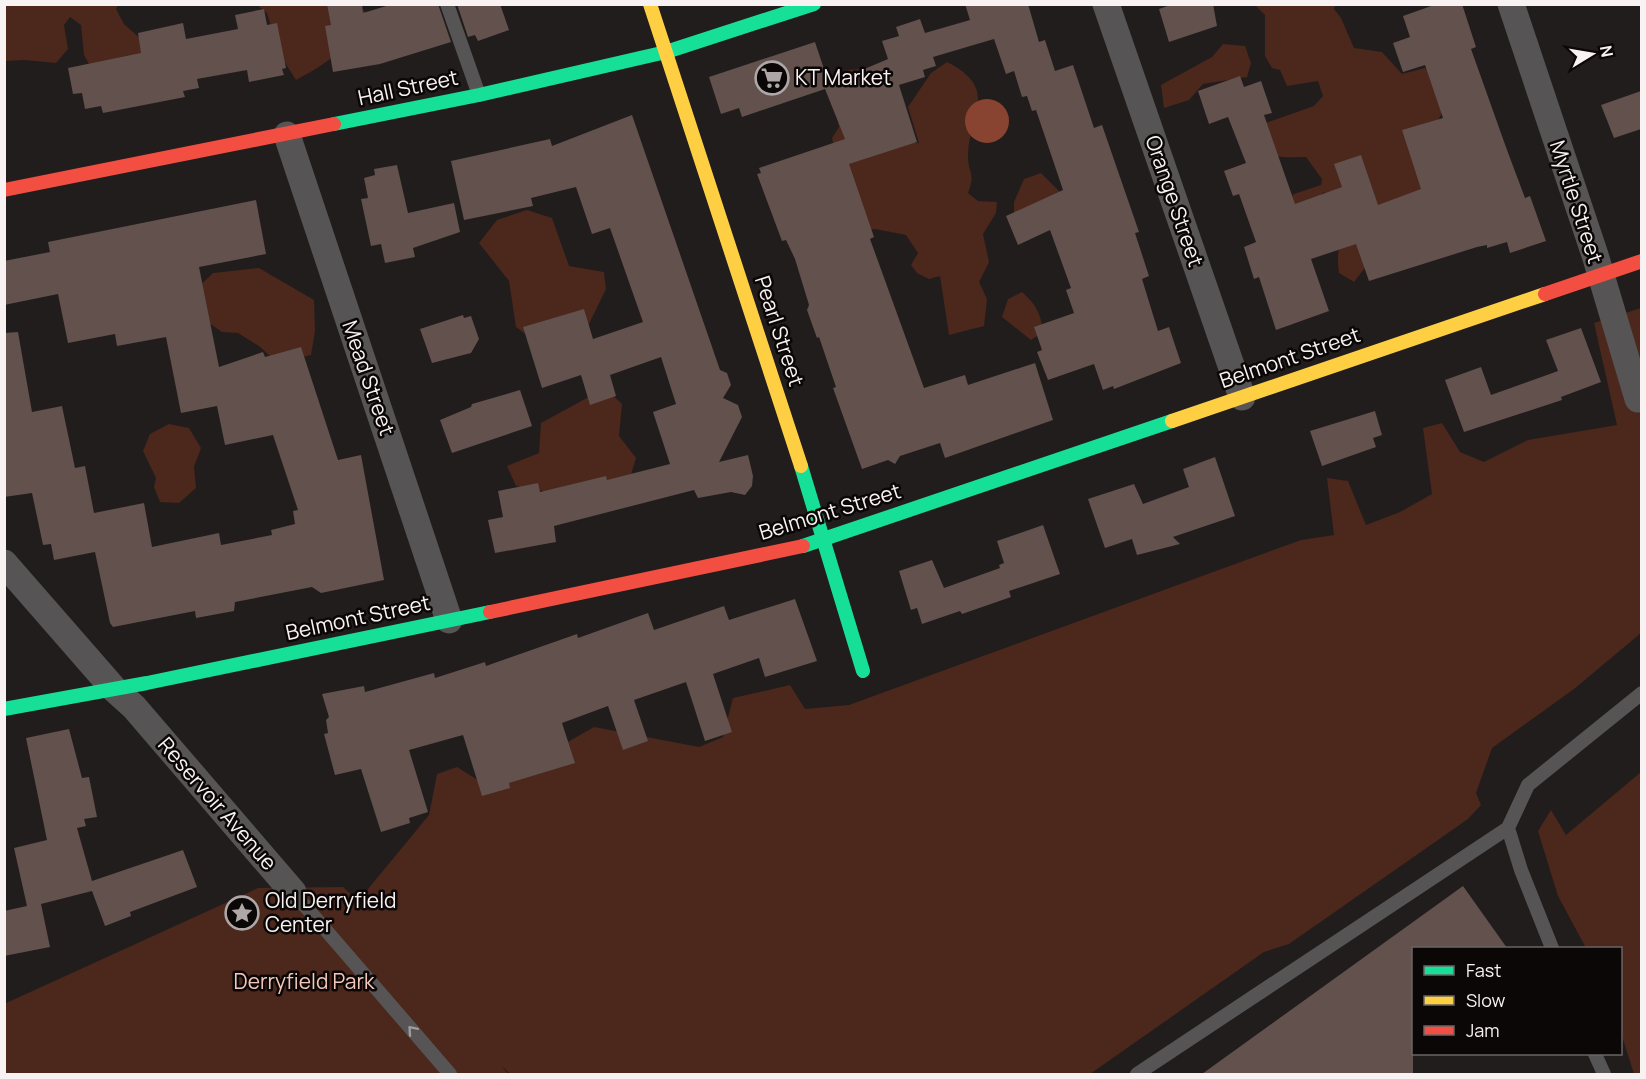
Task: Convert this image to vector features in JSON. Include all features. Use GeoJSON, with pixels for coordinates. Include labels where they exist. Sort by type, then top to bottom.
{"type":"FeatureCollection","features":[{"type":"Feature","properties":{"kind":"street","name":"Pearl Street"},"geometry":{"type":"LineString","coordinates":[[650,4],[863,671]]}},
{"type":"Feature","properties":{"kind":"street","name":"Hall Street"},"geometry":{"type":"LineString","coordinates":[[4,190],[479,95],[666,52],[814,4]]}},
{"type":"Feature","properties":{"kind":"street","name":"Orange Street"},"geometry":{"type":"LineString","coordinates":[[1106,4],[1242,397]]}},
{"type":"Feature","properties":{"kind":"street","name":"Myrtle Street"},"geometry":{"type":"LineString","coordinates":[[1511,4],[1595,255],[1599,276],[1638,399]]}},
{"type":"Feature","properties":{"kind":"street","name":"Mead Street"},"geometry":{"type":"LineString","coordinates":[[286,135],[449,620]]}},
{"type":"Feature","properties":{"kind":"street","name":"Belmont Street"},"geometry":{"type":"LineString","coordinates":[[4,709],[114,689],[797,548],[1641,261]]}},
{"type":"Feature","properties":{"kind":"street","name":"Reservoir Avenue"},"geometry":{"type":"LineString","coordinates":[[4,563],[114,689],[134,708],[293,892]]}},
{"type":"Feature","properties":{"kind":"lane"},"geometry":{"type":"LineString","coordinates":[[447,4],[479,95]]}},
{"type":"Feature","properties":{"kind":"lane"},"geometry":{"type":"LineString","coordinates":[[1137,1074],[1508,828],[1528,785],[1641,693]]}},
{"type":"Feature","properties":{"kind":"lane"},"geometry":{"type":"LineString","coordinates":[[1508,828],[1521,870],[1552,947]]}},
{"type":"Feature","properties":{"kind":"lane","name":"Reservoir Avenue"},"geometry":{"type":"LineString","coordinates":[[293,892],[450,1074]]}},
{"type":"Feature","properties":{"kind":"lane"},"geometry":{"type":"LineString","coordinates":[[1595,1055],[1605,1074]]}},
{"type":"Feature","properties":{"kind":"green space"},"geometry":{"type":"Polygon","coordinates":[[[5,5],[118,5],[116,9],[124,24],[142,40],[143,61],[93,71],[84,55],[81,25],[70,17],[64,25],[68,49],[56,63],[5,61],[5,5]]]}},
{"type":"Feature","properties":{"kind":"green space"},"geometry":{"type":"Polygon","coordinates":[[[257,5],[358,5],[366,13],[337,53],[321,66],[296,80],[279,53],[267,13],[257,5]]]}},
{"type":"Feature","properties":{"kind":"green space"},"geometry":{"type":"Polygon","coordinates":[[[1255,5],[1335,5],[1334,9],[1341,18],[1354,48],[1382,52],[1402,74],[1425,68],[1438,82],[1446,96],[1441,115],[1431,131],[1454,152],[1354,282],[1339,273],[1338,250],[1341,222],[1339,213],[1324,192],[1311,206],[1272,218],[1294,194],[1321,185],[1322,179],[1306,157],[1272,154],[1260,146],[1246,130],[1314,106],[1323,96],[1318,81],[1287,86],[1280,70],[1272,68],[1265,56],[1265,15],[1255,5]]]}},
{"type":"Feature","properties":{"kind":"green space"},"geometry":{"type":"Polygon","coordinates":[[[1223,44],[1245,46],[1251,63],[1247,77],[1203,84],[1189,100],[1164,108],[1161,85],[1212,57],[1223,44]]]}},
{"type":"Feature","properties":{"kind":"green space"},"geometry":{"type":"Polygon","coordinates":[[[947,62],[963,72],[973,82],[977,93],[978,104],[969,142],[968,162],[972,177],[968,193],[978,201],[997,202],[996,213],[983,234],[989,262],[979,282],[987,299],[984,326],[949,335],[940,276],[929,279],[917,273],[911,265],[918,253],[906,235],[875,229],[854,231],[832,138],[839,127],[834,101],[835,79],[846,70],[863,69],[876,93],[892,142],[919,143],[908,107],[931,73],[947,62]]]}},
{"type":"Feature","properties":{"kind":"green space"},"geometry":{"type":"Polygon","coordinates":[[[1041,173],[1061,193],[1014,220],[1014,202],[1024,179],[1041,173]]]}},
{"type":"Feature","properties":{"kind":"green space"},"geometry":{"type":"Polygon","coordinates":[[[527,210],[552,218],[569,266],[604,272],[606,289],[586,330],[536,342],[516,327],[509,281],[479,243],[497,220],[527,210]]]}},
{"type":"Feature","properties":{"kind":"green space"},"geometry":{"type":"Polygon","coordinates":[[[259,268],[314,300],[315,331],[311,355],[278,363],[259,346],[238,333],[222,332],[197,315],[196,289],[213,273],[259,268]]]}},
{"type":"Feature","properties":{"kind":"green space"},"geometry":{"type":"Polygon","coordinates":[[[1022,292],[1034,305],[1042,326],[1043,332],[1031,340],[1002,317],[1008,299],[1022,292]]]}},
{"type":"Feature","properties":{"kind":"green space","name":"Derryfield Park"},"geometry":{"type":"Polygon","coordinates":[[[1641,308],[1641,633],[1574,689],[1492,748],[1476,793],[1481,805],[1468,819],[1289,944],[1264,952],[1090,1074],[510,1074],[501,1065],[508,1074],[5,1074],[4,1004],[258,888],[343,887],[370,912],[368,889],[429,815],[437,774],[457,767],[489,787],[594,727],[699,747],[723,737],[733,698],[790,685],[805,709],[849,705],[1301,540],[1334,535],[1327,478],[1348,481],[1366,525],[1400,512],[1432,494],[1423,428],[1442,423],[1460,452],[1484,462],[1528,440],[1617,425],[1594,323],[1641,308]]]}},
{"type":"Feature","properties":{"kind":"green space"},"geometry":{"type":"Polygon","coordinates":[[[605,388],[622,404],[619,436],[636,458],[630,478],[592,500],[516,486],[507,466],[539,453],[541,423],[605,388]]]}},
{"type":"Feature","properties":{"kind":"green space"},"geometry":{"type":"Polygon","coordinates":[[[169,424],[189,428],[201,448],[194,467],[196,488],[179,503],[160,502],[154,487],[156,478],[143,451],[150,434],[169,424]]]}},
{"type":"Feature","properties":{"kind":"green space"},"geometry":{"type":"Polygon","coordinates":[[[1641,772],[1642,1074],[1634,1074],[1622,1036],[1622,947],[1585,947],[1558,896],[1538,831],[1551,810],[1566,835],[1641,772]]]}},
{"type":"Feature","properties":{"kind":"shaded area"},"geometry":{"type":"Polygon","coordinates":[[[987,99],[1002,106],[1009,121],[1002,136],[987,143],[972,136],[965,121],[972,106],[987,99]]]}},
{"type":"Feature","properties":{"kind":"building"},"geometry":{"type":"Polygon","coordinates":[[[327,4],[362,4],[363,13],[393,4],[438,4],[451,42],[380,64],[333,72],[325,26],[331,25],[327,4]]]}},
{"type":"Feature","properties":{"kind":"building"},"geometry":{"type":"Polygon","coordinates":[[[457,4],[500,4],[509,30],[478,41],[475,35],[468,37],[457,4]]]}},
{"type":"Feature","properties":{"kind":"building"},"geometry":{"type":"Polygon","coordinates":[[[965,4],[1028,4],[1039,42],[1045,40],[1055,71],[1073,65],[1094,128],[1102,125],[1139,232],[1135,233],[1149,276],[1142,279],[1158,331],[1169,327],[1181,363],[1114,389],[1113,386],[1103,390],[1094,364],[1048,380],[1037,352],[1042,350],[1034,327],[1074,313],[1066,290],[1071,288],[1050,230],[1018,245],[1006,216],[1063,190],[1036,110],[1032,111],[1027,96],[1022,97],[1014,71],[1006,74],[994,39],[933,57],[936,66],[923,70],[925,77],[899,85],[917,142],[849,164],[874,237],[870,239],[924,388],[965,375],[968,385],[1035,363],[1053,420],[945,458],[940,443],[900,456],[895,464],[888,460],[862,469],[833,388],[836,387],[819,337],[817,338],[807,310],[809,305],[795,259],[786,240],[782,241],[757,174],[761,173],[759,168],[845,139],[825,89],[742,117],[739,108],[721,114],[709,77],[815,42],[829,84],[888,59],[882,41],[899,36],[896,27],[920,19],[925,33],[970,20],[965,4]]]}},
{"type":"Feature","properties":{"kind":"building"},"geometry":{"type":"Polygon","coordinates":[[[1173,4],[1213,4],[1217,26],[1169,42],[1159,9],[1173,4]]]}},
{"type":"Feature","properties":{"kind":"building"},"geometry":{"type":"Polygon","coordinates":[[[1437,4],[1462,4],[1476,47],[1471,49],[1525,198],[1530,196],[1546,241],[1510,253],[1507,242],[1487,248],[1487,245],[1477,247],[1369,281],[1356,244],[1311,259],[1329,311],[1276,330],[1259,277],[1254,279],[1244,247],[1256,242],[1239,194],[1233,196],[1224,171],[1246,163],[1228,117],[1209,124],[1198,91],[1240,76],[1244,87],[1261,81],[1272,113],[1264,115],[1295,204],[1342,187],[1334,164],[1361,155],[1378,205],[1421,189],[1402,130],[1443,118],[1425,65],[1403,72],[1393,43],[1410,37],[1403,16],[1437,4]]]}},
{"type":"Feature","properties":{"kind":"building"},"geometry":{"type":"Polygon","coordinates":[[[264,9],[267,25],[277,23],[286,68],[282,69],[284,75],[249,82],[247,70],[197,79],[199,88],[183,91],[185,97],[103,113],[101,106],[85,109],[82,93],[73,94],[68,68],[141,53],[138,33],[183,23],[186,39],[238,29],[235,15],[264,9]]]}},
{"type":"Feature","properties":{"kind":"building"},"geometry":{"type":"Polygon","coordinates":[[[1641,91],[1641,129],[1614,138],[1601,105],[1641,91]]]}},
{"type":"Feature","properties":{"kind":"building"},"geometry":{"type":"Polygon","coordinates":[[[632,115],[720,370],[727,373],[731,385],[723,398],[738,405],[742,417],[719,462],[748,455],[753,476],[752,486],[745,495],[731,492],[698,498],[694,490],[554,526],[556,542],[495,553],[488,520],[503,517],[498,491],[538,483],[540,492],[606,476],[607,480],[670,464],[653,412],[676,404],[661,357],[610,375],[616,396],[590,405],[581,375],[542,388],[523,327],[584,309],[593,339],[643,322],[610,228],[592,234],[576,187],[531,198],[533,206],[464,220],[451,161],[550,139],[552,146],[632,115]]]}},
{"type":"Feature","properties":{"kind":"building"},"geometry":{"type":"Polygon","coordinates":[[[397,165],[408,213],[454,203],[460,232],[413,248],[415,257],[385,263],[381,244],[371,246],[361,199],[368,198],[364,178],[375,175],[374,169],[397,165]]]}},
{"type":"Feature","properties":{"kind":"building"},"geometry":{"type":"Polygon","coordinates":[[[256,200],[266,254],[199,267],[219,367],[263,352],[265,357],[301,347],[338,460],[361,455],[384,580],[321,593],[312,587],[235,602],[234,611],[196,618],[195,611],[113,627],[110,623],[95,552],[54,560],[51,544],[43,545],[32,493],[4,497],[4,333],[18,332],[32,412],[62,406],[75,468],[85,466],[94,513],[144,503],[152,547],[219,533],[221,545],[272,535],[271,530],[295,524],[293,511],[298,510],[273,435],[225,445],[217,406],[181,413],[166,337],[117,346],[115,334],[68,343],[58,294],[4,305],[4,261],[50,252],[48,242],[256,200]]]}},
{"type":"Feature","properties":{"kind":"building"},"geometry":{"type":"Polygon","coordinates":[[[463,315],[464,318],[471,316],[479,339],[471,353],[432,363],[420,329],[463,315]]]}},
{"type":"Feature","properties":{"kind":"building"},"geometry":{"type":"Polygon","coordinates":[[[1581,328],[1601,382],[1561,397],[1562,400],[1464,432],[1445,380],[1481,367],[1491,395],[1558,371],[1546,340],[1581,328]]]}},
{"type":"Feature","properties":{"kind":"building"},"geometry":{"type":"Polygon","coordinates":[[[520,390],[532,426],[452,453],[440,420],[471,407],[472,404],[520,390]]]}},
{"type":"Feature","properties":{"kind":"building"},"geometry":{"type":"Polygon","coordinates":[[[1375,411],[1382,435],[1373,438],[1376,447],[1322,466],[1310,431],[1375,411]]]}},
{"type":"Feature","properties":{"kind":"building"},"geometry":{"type":"Polygon","coordinates":[[[1215,457],[1235,516],[1173,537],[1180,544],[1137,555],[1132,539],[1105,548],[1088,499],[1134,484],[1143,504],[1189,487],[1183,469],[1215,457]]]}},
{"type":"Feature","properties":{"kind":"building"},"geometry":{"type":"Polygon","coordinates":[[[1043,525],[1060,574],[1009,591],[1011,597],[962,614],[960,611],[922,624],[917,608],[911,610],[899,571],[932,560],[944,588],[1000,568],[999,565],[1004,563],[997,541],[1043,525]]]}},
{"type":"Feature","properties":{"kind":"building"},"geometry":{"type":"Polygon","coordinates":[[[795,599],[817,661],[765,677],[759,658],[713,674],[732,732],[705,741],[686,682],[634,700],[648,741],[623,750],[608,706],[562,723],[575,763],[509,783],[510,788],[482,796],[463,735],[409,750],[428,812],[409,818],[410,823],[381,832],[361,769],[335,775],[324,734],[328,733],[326,720],[329,717],[322,694],[364,686],[365,692],[434,673],[435,678],[485,662],[486,666],[577,634],[578,638],[648,613],[654,630],[724,606],[729,620],[795,599]]]}},
{"type":"Feature","properties":{"kind":"building"},"geometry":{"type":"Polygon","coordinates":[[[69,729],[82,778],[89,777],[97,817],[84,819],[86,826],[77,828],[92,881],[183,850],[197,887],[130,912],[131,916],[105,926],[92,891],[41,904],[50,947],[4,956],[4,911],[27,906],[14,848],[47,840],[26,738],[69,729]]]}},
{"type":"Feature","properties":{"kind":"building"},"geometry":{"type":"Polygon","coordinates":[[[1463,886],[1506,947],[1412,947],[1413,1074],[1202,1074],[1463,886]]]}},
{"type":"Feature","properties":{"kind":"traffic: fast"},"geometry":{"type":"LineString","coordinates":[[334,124],[479,95],[666,52],[814,4]]}},
{"type":"Feature","properties":{"kind":"traffic: fast"},"geometry":{"type":"LineString","coordinates":[[803,546],[1172,421]]}},
{"type":"Feature","properties":{"kind":"traffic: fast"},"geometry":{"type":"LineString","coordinates":[[801,466],[863,671]]}},
{"type":"Feature","properties":{"kind":"traffic: fast"},"geometry":{"type":"LineString","coordinates":[[4,709],[147,683],[490,612]]}},
{"type":"Feature","properties":{"kind":"traffic: slow"},"geometry":{"type":"LineString","coordinates":[[650,4],[801,466]]}},
{"type":"Feature","properties":{"kind":"traffic: slow"},"geometry":{"type":"LineString","coordinates":[[1172,421],[1545,294]]}},
{"type":"Feature","properties":{"kind":"traffic: jam"},"geometry":{"type":"LineString","coordinates":[[4,190],[334,124]]}},
{"type":"Feature","properties":{"kind":"traffic: jam"},"geometry":{"type":"LineString","coordinates":[[1545,294],[1642,261]]}},
{"type":"Feature","properties":{"kind":"traffic: jam"},"geometry":{"type":"LineString","coordinates":[[490,612],[803,546]]}},
{"type":"Feature","properties":{"kind":"place","name":"KT Market"},"geometry":{"type":"Point","coordinates":[772,78]}},
{"type":"Feature","properties":{"kind":"place","name":"Old Derryfield Center"},"geometry":{"type":"Point","coordinates":[242,913]}}]}
